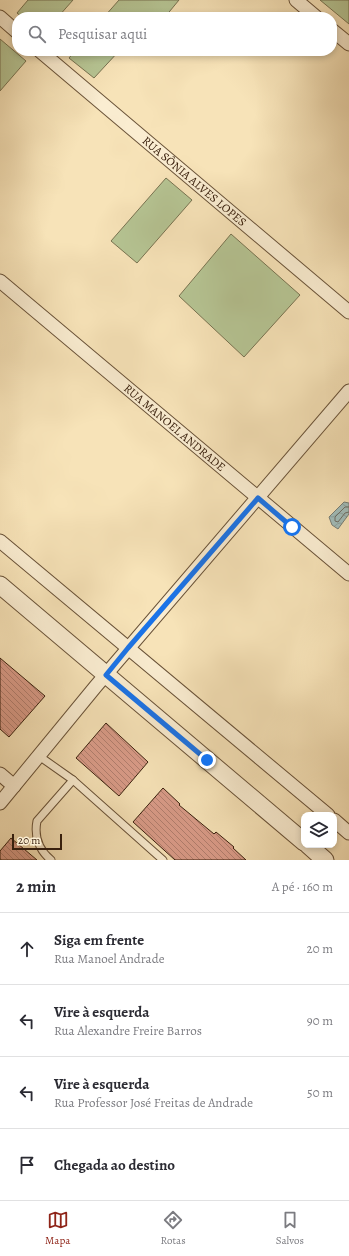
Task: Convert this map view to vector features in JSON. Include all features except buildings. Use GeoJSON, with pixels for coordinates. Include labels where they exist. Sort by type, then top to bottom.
{"type":"FeatureCollection","features":[{"type":"Feature","properties":{"kind":"street"},"geometry":{"type":"LineString","coordinates":[[296,0],[310,12]]}},
{"type":"Feature","properties":{"kind":"street"},"geometry":{"type":"LineString","coordinates":[[0,18],[12,28]]}},
{"type":"Feature","properties":{"kind":"street"},"geometry":{"type":"LineString","coordinates":[[337,34],[349,44]]}},
{"type":"Feature","properties":{"kind":"street","name":"RUA SÔNIA ALVES LOPES"},"geometry":{"type":"LineString","coordinates":[[46,56],[349,312]]}},
{"type":"Feature","properties":{"kind":"street","name":"RUA MANOEL ANDRADE"},"geometry":{"type":"LineString","coordinates":[[0,281],[349,574]]}},
{"type":"Feature","properties":{"kind":"street"},"geometry":{"type":"LineString","coordinates":[[0,803],[128,648],[349,391]]}},
{"type":"Feature","properties":{"kind":"street"},"geometry":{"type":"LineString","coordinates":[[0,541],[324,812]]}},
{"type":"Feature","properties":{"kind":"street"},"geometry":{"type":"LineString","coordinates":[[0,585],[301,839]]}},
{"type":"Feature","properties":{"kind":"street"},"geometry":{"type":"LineString","coordinates":[[0,774],[14,786]]}},
{"type":"Feature","properties":{"kind":"street"},"geometry":{"type":"LineString","coordinates":[[337,823],[349,833]]}},
{"type":"Feature","properties":{"kind":"street"},"geometry":{"type":"LineString","coordinates":[[311,848],[325,860]]}},
{"type":"Feature","properties":{"kind":"lane"},"geometry":{"type":"LineString","coordinates":[[39,756],[73,780],[164,860]]}},
{"type":"Feature","properties":{"kind":"lane"},"geometry":{"type":"LineString","coordinates":[[51,860],[45,855],[40,847],[36,828],[37,821],[73,780]]}},
{"type":"Feature","properties":{"kind":"green space"},"geometry":{"type":"Polygon","coordinates":[[[28,0],[73,0],[62,12],[18,12],[28,0]]]}},
{"type":"Feature","properties":{"kind":"green space"},"geometry":{"type":"Polygon","coordinates":[[[119,0],[179,0],[169,12],[108,12],[119,0]]]}},
{"type":"Feature","properties":{"kind":"green space"},"geometry":{"type":"Polygon","coordinates":[[[320,0],[349,0],[349,24],[337,14],[337,12],[334,12],[320,0]]]}},
{"type":"Feature","properties":{"kind":"green space"},"geometry":{"type":"Polygon","coordinates":[[[0,39],[12,49],[12,56],[20,56],[26,61],[0,91],[0,39]]]}},
{"type":"Feature","properties":{"kind":"green space"},"geometry":{"type":"Polygon","coordinates":[[[71,56],[114,56],[94,78],[69,58],[71,56]]]}},
{"type":"Feature","properties":{"kind":"green space"},"geometry":{"type":"Polygon","coordinates":[[[166,178],[192,200],[137,263],[111,241],[166,178]]]}},
{"type":"Feature","properties":{"kind":"green space"},"geometry":{"type":"Polygon","coordinates":[[[231,234],[300,295],[244,357],[179,296],[231,234]]]}},
{"type":"Feature","properties":{"kind":"water"},"geometry":{"type":"Polygon","coordinates":[[[344,502],[349,503],[349,514],[338,529],[332,525],[329,517],[344,502]]]}},
{"type":"Feature","properties":{"kind":"route"},"geometry":{"type":"LineString","coordinates":[[207,760],[106,675],[258,498],[292,527]]}}]}
